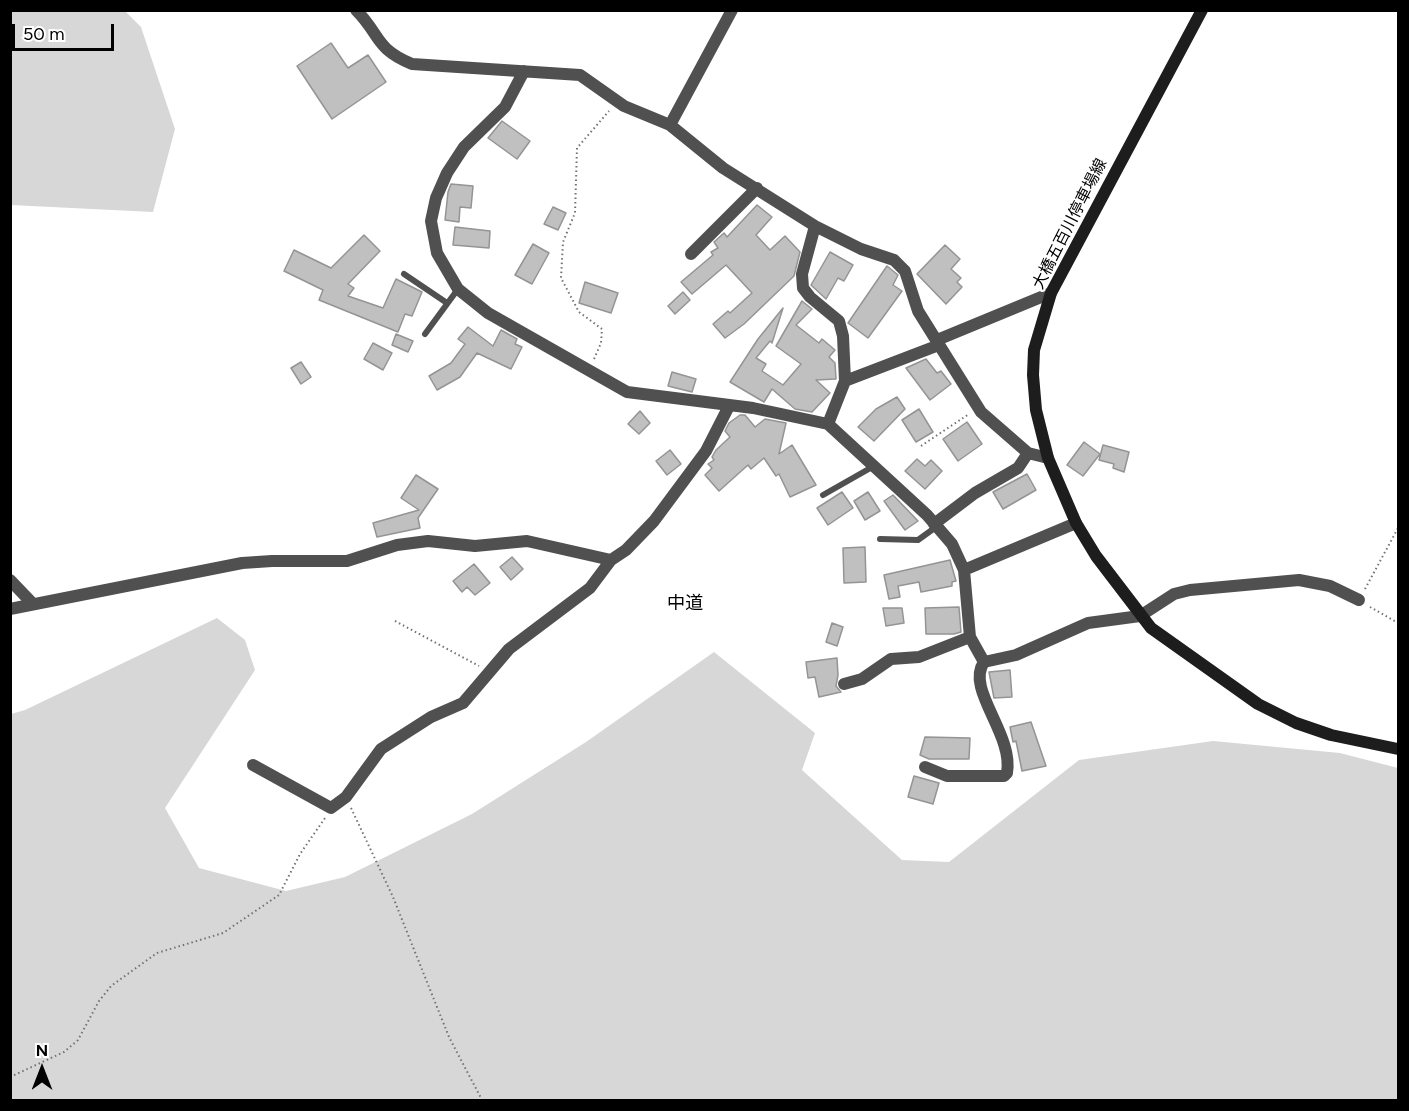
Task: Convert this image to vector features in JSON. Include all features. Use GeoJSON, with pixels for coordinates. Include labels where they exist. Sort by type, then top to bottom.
{"type":"FeatureCollection","features":[{"type":"Feature","properties":{"kind":"main road","name":"大橋五百川停車場線"},"geometry":{"type":"LineString","coordinates":[[1202,10],[1052,293],[1035,350],[1032,375],[1036,410],[1048,458],[1076,523],[1096,556],[1140,616],[1163,637],[1258,704],[1296,723],[1331,735],[1398,749]]}},
{"type":"Feature","properties":{"kind":"street"},"geometry":{"type":"LineString","coordinates":[[356,10],[382,47],[392,55],[412,64],[580,75],[616,101],[670,125],[723,168],[815,226],[861,249],[894,260],[905,271],[918,311],[978,408],[1004,435],[1028,453],[1048,458]]}},
{"type":"Feature","properties":{"kind":"street"},"geometry":{"type":"LineString","coordinates":[[670,125],[732,10]]}},
{"type":"Feature","properties":{"kind":"street"},"geometry":{"type":"LineString","coordinates":[[524,71],[505,107],[464,147],[447,173],[436,198],[431,221],[437,253],[458,289],[488,314],[627,392],[729,406],[828,424],[935,525],[952,544],[964,570],[970,637],[984,662]]}},
{"type":"Feature","properties":{"kind":"street"},"geometry":{"type":"LineString","coordinates":[[691,254],[757,188]]}},
{"type":"Feature","properties":{"kind":"street"},"geometry":{"type":"LineString","coordinates":[[815,226],[802,274],[803,288],[810,297],[839,321],[845,381],[828,424]]}},
{"type":"Feature","properties":{"kind":"street"},"geometry":{"type":"LineString","coordinates":[[845,381],[1052,293]]}},
{"type":"Feature","properties":{"kind":"street"},"geometry":{"type":"LineString","coordinates":[[253,765],[331,808],[346,796],[381,749],[431,717],[463,703],[509,649],[590,588],[610,560],[626,550],[654,521],[706,451],[729,406]]}},
{"type":"Feature","properties":{"kind":"street"},"geometry":{"type":"LineString","coordinates":[[935,525],[1017,468],[1028,453]]}},
{"type":"Feature","properties":{"kind":"street"},"geometry":{"type":"LineString","coordinates":[[964,570],[1076,523]]}},
{"type":"Feature","properties":{"kind":"street"},"geometry":{"type":"LineString","coordinates":[[10,609],[242,563],[347,561],[411,542],[449,542],[475,546],[527,542],[610,560]]}},
{"type":"Feature","properties":{"kind":"street"},"geometry":{"type":"LineString","coordinates":[[10,580],[33,604]]}},
{"type":"Feature","properties":{"kind":"street"},"geometry":{"type":"LineString","coordinates":[[924,767],[947,776],[1004,776],[1007,773],[1007,749],[986,703],[979,681],[980,667],[984,662],[1016,655],[1088,623],[1140,616],[1173,594],[1287,581],[1311,581],[1330,586],[1359,600]]}},
{"type":"Feature","properties":{"kind":"street"},"geometry":{"type":"LineString","coordinates":[[844,684],[862,679],[891,659],[919,657],[970,637]]}},
{"type":"Feature","properties":{"kind":"lane"},"geometry":{"type":"LineString","coordinates":[[404,274],[447,303]]}},
{"type":"Feature","properties":{"kind":"lane"},"geometry":{"type":"LineString","coordinates":[[425,334],[458,289]]}},
{"type":"Feature","properties":{"kind":"lane"},"geometry":{"type":"LineString","coordinates":[[823,495],[874,466]]}},
{"type":"Feature","properties":{"kind":"lane"},"geometry":{"type":"LineString","coordinates":[[880,539],[918,540],[935,525]]}},
{"type":"Feature","properties":{"kind":"path"},"geometry":{"type":"LineString","coordinates":[[589,370],[602,343],[602,329],[579,312],[561,278],[563,243],[575,213],[578,147],[606,116],[616,101]]}},
{"type":"Feature","properties":{"kind":"path"},"geometry":{"type":"LineString","coordinates":[[921,446],[978,408]]}},
{"type":"Feature","properties":{"kind":"path"},"geometry":{"type":"LineString","coordinates":[[1398,528],[1359,600],[1398,623]]}},
{"type":"Feature","properties":{"kind":"path"},"geometry":{"type":"LineString","coordinates":[[395,621],[490,671]]}},
{"type":"Feature","properties":{"kind":"path"},"geometry":{"type":"LineString","coordinates":[[346,796],[393,897],[449,1038],[482,1101]]}},
{"type":"Feature","properties":{"kind":"path"},"geometry":{"type":"LineString","coordinates":[[10,1077],[64,1052],[78,1040],[99,1001],[111,986],[157,953],[223,933],[279,895],[300,854],[311,842],[331,808]]}},
{"type":"Feature","properties":{"kind":"shaded area"},"geometry":{"type":"Polygon","coordinates":[[[10,11],[125,11],[141,27],[175,129],[153,212],[11,205],[10,11]]]}},
{"type":"Feature","properties":{"kind":"shaded area"},"geometry":{"type":"Polygon","coordinates":[[[217,618],[245,640],[255,670],[165,808],[199,868],[286,891],[345,877],[472,814],[586,742],[714,652],[815,733],[802,770],[902,860],[949,862],[1079,760],[1213,741],[1340,753],[1398,768],[1398,1100],[11,1100],[11,714],[25,710],[217,618]]]}},
{"type":"Feature","properties":{"kind":"building"},"geometry":{"type":"Polygon","coordinates":[[[331,43],[348,68],[368,55],[386,82],[332,119],[297,66],[331,43]]]}},
{"type":"Feature","properties":{"kind":"building"},"geometry":{"type":"Polygon","coordinates":[[[502,121],[530,141],[517,159],[488,138],[502,121]]]}},
{"type":"Feature","properties":{"kind":"building"},"geometry":{"type":"Polygon","coordinates":[[[451,184],[473,186],[471,208],[460,207],[459,222],[445,220],[451,184]]]}},
{"type":"Feature","properties":{"kind":"building"},"geometry":{"type":"Polygon","coordinates":[[[757,205],[772,217],[756,235],[770,250],[785,236],[800,252],[794,276],[744,324],[725,338],[713,324],[728,311],[730,313],[752,293],[726,265],[692,294],[681,282],[713,255],[711,252],[718,248],[714,242],[724,233],[727,237],[757,205]]]}},
{"type":"Feature","properties":{"kind":"building"},"geometry":{"type":"Polygon","coordinates":[[[553,207],[566,213],[558,230],[544,224],[553,207]]]}},
{"type":"Feature","properties":{"kind":"building"},"geometry":{"type":"Polygon","coordinates":[[[455,227],[490,231],[489,248],[453,245],[455,227]]]}},
{"type":"Feature","properties":{"kind":"building"},"geometry":{"type":"Polygon","coordinates":[[[364,235],[380,251],[348,284],[354,288],[348,296],[383,308],[396,279],[422,292],[412,316],[405,314],[398,332],[319,300],[323,290],[284,271],[294,250],[331,268],[364,235]]]}},
{"type":"Feature","properties":{"kind":"building"},"geometry":{"type":"Polygon","coordinates":[[[533,244],[549,253],[532,284],[515,275],[533,244]]]}},
{"type":"Feature","properties":{"kind":"building"},"geometry":{"type":"Polygon","coordinates":[[[945,245],[960,259],[951,269],[961,278],[957,282],[962,287],[946,304],[917,274],[945,245]]]}},
{"type":"Feature","properties":{"kind":"building"},"geometry":{"type":"Polygon","coordinates":[[[830,252],[853,265],[844,281],[838,278],[826,299],[811,285],[830,252]]]}},
{"type":"Feature","properties":{"kind":"building"},"geometry":{"type":"Polygon","coordinates":[[[887,266],[898,275],[893,285],[902,291],[868,338],[848,323],[887,266]]]}},
{"type":"Feature","properties":{"kind":"building"},"geometry":{"type":"Polygon","coordinates":[[[585,282],[618,293],[611,313],[579,303],[585,282]]]}},
{"type":"Feature","properties":{"kind":"building"},"geometry":{"type":"Polygon","coordinates":[[[683,292],[690,300],[675,314],[668,306],[683,292]]]}},
{"type":"Feature","properties":{"kind":"building"},"geometry":{"type":"Polygon","coordinates":[[[802,301],[812,309],[796,325],[819,343],[822,339],[835,350],[829,357],[835,363],[836,379],[816,380],[830,393],[812,412],[795,409],[772,389],[764,402],[730,382],[758,339],[783,308],[772,343],[770,341],[756,358],[766,364],[762,371],[783,385],[801,364],[776,346],[802,301]]]}},
{"type":"Feature","properties":{"kind":"building"},"geometry":{"type":"Polygon","coordinates":[[[468,327],[493,346],[501,330],[517,339],[515,344],[522,347],[511,369],[477,353],[460,377],[437,390],[429,376],[451,363],[465,344],[458,339],[468,327]]]}},
{"type":"Feature","properties":{"kind":"building"},"geometry":{"type":"Polygon","coordinates":[[[396,334],[413,341],[408,352],[392,345],[396,334]]]}},
{"type":"Feature","properties":{"kind":"building"},"geometry":{"type":"Polygon","coordinates":[[[373,343],[392,353],[383,370],[364,359],[373,343]]]}},
{"type":"Feature","properties":{"kind":"building"},"geometry":{"type":"Polygon","coordinates":[[[926,359],[937,373],[941,371],[951,384],[930,400],[906,368],[926,359]]]}},
{"type":"Feature","properties":{"kind":"building"},"geometry":{"type":"Polygon","coordinates":[[[301,362],[311,377],[301,384],[291,368],[301,362]]]}},
{"type":"Feature","properties":{"kind":"building"},"geometry":{"type":"Polygon","coordinates":[[[672,372],[696,379],[692,392],[668,386],[672,372]]]}},
{"type":"Feature","properties":{"kind":"building"},"geometry":{"type":"Polygon","coordinates":[[[897,397],[905,409],[874,441],[858,427],[876,409],[897,397]]]}},
{"type":"Feature","properties":{"kind":"building"},"geometry":{"type":"Polygon","coordinates":[[[919,409],[933,432],[916,442],[902,420],[919,409]]]}},
{"type":"Feature","properties":{"kind":"building"},"geometry":{"type":"Polygon","coordinates":[[[640,411],[650,423],[639,434],[628,424],[640,411]]]}},
{"type":"Feature","properties":{"kind":"building"},"geometry":{"type":"Polygon","coordinates":[[[740,415],[745,415],[755,427],[765,419],[786,423],[779,454],[792,445],[816,485],[790,497],[779,474],[776,476],[764,458],[751,469],[748,465],[719,491],[705,475],[712,468],[708,464],[714,460],[712,457],[716,450],[730,437],[725,431],[729,423],[740,415]]]}},
{"type":"Feature","properties":{"kind":"building"},"geometry":{"type":"Polygon","coordinates":[[[967,422],[982,444],[958,461],[943,439],[967,422]]]}},
{"type":"Feature","properties":{"kind":"building"},"geometry":{"type":"Polygon","coordinates":[[[1084,442],[1100,454],[1083,476],[1067,465],[1084,442]]]}},
{"type":"Feature","properties":{"kind":"building"},"geometry":{"type":"Polygon","coordinates":[[[1103,445],[1129,452],[1124,472],[1113,468],[1114,464],[1099,460],[1103,445]]]}},
{"type":"Feature","properties":{"kind":"building"},"geometry":{"type":"Polygon","coordinates":[[[670,450],[681,464],[667,475],[656,461],[670,450]]]}},
{"type":"Feature","properties":{"kind":"building"},"geometry":{"type":"Polygon","coordinates":[[[917,459],[925,466],[931,460],[942,471],[925,489],[905,471],[917,459]]]}},
{"type":"Feature","properties":{"kind":"building"},"geometry":{"type":"Polygon","coordinates":[[[1027,474],[1036,490],[1003,509],[993,492],[1027,474]]]}},
{"type":"Feature","properties":{"kind":"building"},"geometry":{"type":"Polygon","coordinates":[[[416,475],[438,489],[418,518],[420,528],[377,537],[373,523],[419,510],[401,498],[416,475]]]}},
{"type":"Feature","properties":{"kind":"building"},"geometry":{"type":"Polygon","coordinates":[[[842,492],[853,508],[828,525],[817,508],[842,492]]]}},
{"type":"Feature","properties":{"kind":"building"},"geometry":{"type":"Polygon","coordinates":[[[868,492],[880,511],[865,520],[854,501],[868,492]]]}},
{"type":"Feature","properties":{"kind":"building"},"geometry":{"type":"Polygon","coordinates":[[[893,495],[918,521],[905,530],[884,501],[893,495]]]}},
{"type":"Feature","properties":{"kind":"building"},"geometry":{"type":"Polygon","coordinates":[[[865,547],[866,582],[844,583],[843,548],[865,547]]]}},
{"type":"Feature","properties":{"kind":"building"},"geometry":{"type":"Polygon","coordinates":[[[512,557],[523,569],[511,580],[500,567],[512,557]]]}},
{"type":"Feature","properties":{"kind":"building"},"geometry":{"type":"Polygon","coordinates":[[[950,560],[956,581],[952,582],[952,586],[921,592],[919,582],[898,586],[900,597],[889,599],[884,575],[950,560]]]}},
{"type":"Feature","properties":{"kind":"building"},"geometry":{"type":"Polygon","coordinates":[[[474,564],[490,583],[475,595],[467,587],[462,592],[453,581],[474,564]]]}},
{"type":"Feature","properties":{"kind":"building"},"geometry":{"type":"Polygon","coordinates":[[[959,607],[961,632],[926,634],[925,608],[959,607]]]}},
{"type":"Feature","properties":{"kind":"building"},"geometry":{"type":"Polygon","coordinates":[[[883,608],[902,608],[904,623],[886,626],[883,608]]]}},
{"type":"Feature","properties":{"kind":"building"},"geometry":{"type":"Polygon","coordinates":[[[832,623],[843,627],[837,646],[826,642],[832,623]]]}},
{"type":"Feature","properties":{"kind":"building"},"geometry":{"type":"Polygon","coordinates":[[[837,658],[836,686],[841,692],[819,697],[815,677],[808,678],[806,662],[837,658]]]}},
{"type":"Feature","properties":{"kind":"building"},"geometry":{"type":"Polygon","coordinates":[[[1010,670],[1012,697],[994,698],[989,672],[1010,670]]]}},
{"type":"Feature","properties":{"kind":"building"},"geometry":{"type":"Polygon","coordinates":[[[1031,722],[1046,766],[1022,771],[1016,741],[1013,742],[1010,727],[1031,722]]]}},
{"type":"Feature","properties":{"kind":"building"},"geometry":{"type":"Polygon","coordinates":[[[925,737],[970,738],[969,759],[929,759],[920,755],[925,737]]]}},
{"type":"Feature","properties":{"kind":"building"},"geometry":{"type":"Polygon","coordinates":[[[914,776],[939,783],[933,804],[908,797],[914,776]]]}},
{"type":"Feature","properties":{"kind":"district","name":"中道"},"geometry":{"type":"Point","coordinates":[685,604]}}]}
